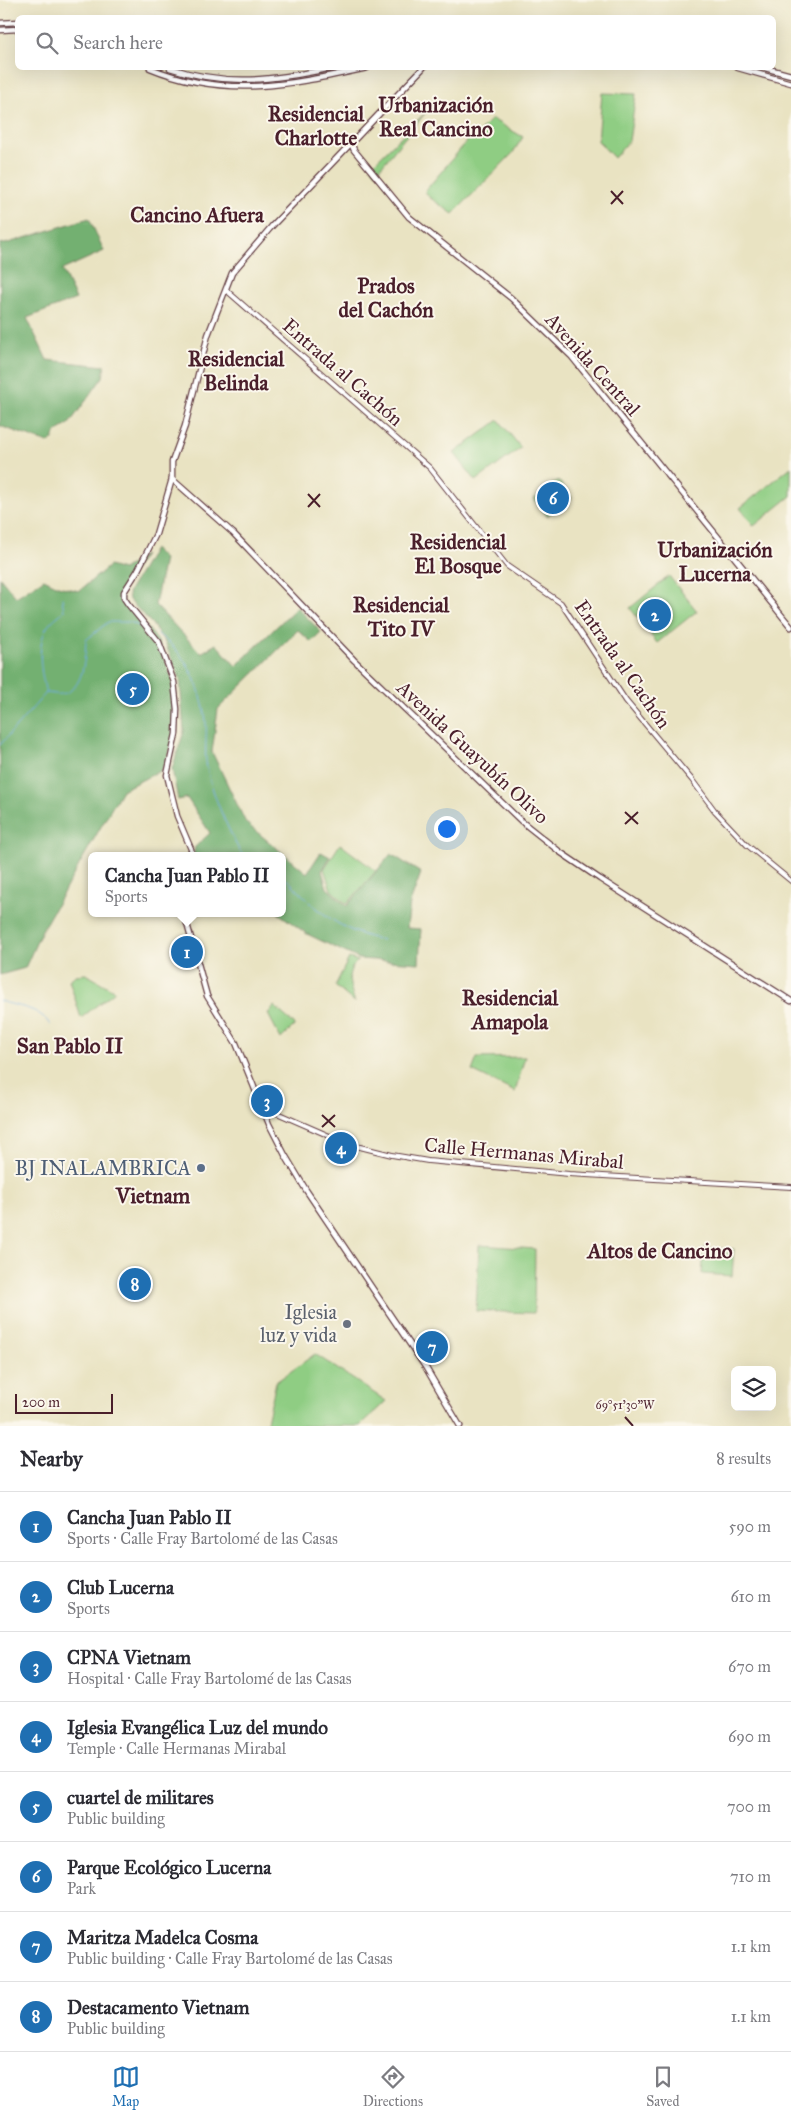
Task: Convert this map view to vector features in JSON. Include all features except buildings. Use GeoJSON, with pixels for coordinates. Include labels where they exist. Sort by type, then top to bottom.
{"type":"FeatureCollection","features":[{"type":"Feature","properties":{"kind":"main road"},"geometry":{"type":"LineString","coordinates":[[0,23],[15,22]]}},
{"type":"Feature","properties":{"kind":"main road"},"geometry":{"type":"LineString","coordinates":[[0,30],[15,29]]}},
{"type":"Feature","properties":{"kind":"main road"},"geometry":{"type":"LineString","coordinates":[[156,70],[192,82],[242,87],[294,83],[357,70]]}},
{"type":"Feature","properties":{"kind":"main road"},"geometry":{"type":"LineString","coordinates":[[178,70],[212,78],[251,80],[275,79],[322,70]]}},
{"type":"Feature","properties":{"kind":"main road"},"geometry":{"type":"LineString","coordinates":[[192,852],[172,800],[167,775],[176,734],[177,709],[174,682],[159,642],[128,604],[124,598],[124,592],[152,543],[172,479],[172,462],[185,426],[206,342],[235,268],[272,226],[421,70]]}},
{"type":"Feature","properties":{"kind":"main road"},"geometry":{"type":"LineString","coordinates":[[745,70],[791,83]]}},
{"type":"Feature","properties":{"kind":"main road"},"geometry":{"type":"LineString","coordinates":[[772,70],[791,75]]}},
{"type":"Feature","properties":{"kind":"main road","name":"Avenida Central"},"geometry":{"type":"LineString","coordinates":[[351,143],[354,150],[409,217],[511,298],[572,357],[791,627]]}},
{"type":"Feature","properties":{"kind":"main road","name":"Avenida Guayubín Olivo"},"geometry":{"type":"LineString","coordinates":[[172,479],[233,532],[354,660],[521,821],[560,852],[600,879],[791,1001]]}},
{"type":"Feature","properties":{"kind":"main road"},"geometry":{"type":"LineString","coordinates":[[185,917],[207,996],[236,1043],[262,1107],[285,1155],[304,1188],[426,1368],[460,1426]]}},
{"type":"Feature","properties":{"kind":"street","name":"Entrada al Cachón"},"geometry":{"type":"LineString","coordinates":[[226,290],[430,468],[507,566],[561,602],[626,702],[692,780],[715,811],[747,845],[791,881]]}},
{"type":"Feature","properties":{"kind":"street","name":"Calle Hermanas Mirabal"},"geometry":{"type":"LineString","coordinates":[[262,1107],[348,1144],[392,1155],[428,1161],[569,1174],[791,1187]]}},
{"type":"Feature","properties":{"kind":"green space"},"geometry":{"type":"Polygon","coordinates":[[[602,93],[636,94],[629,141],[614,158],[598,141],[602,93]]]}},
{"type":"Feature","properties":{"kind":"green space"},"geometry":{"type":"Polygon","coordinates":[[[426,112],[376,173],[371,166],[426,112]]]}},
{"type":"Feature","properties":{"kind":"green space"},"geometry":{"type":"Polygon","coordinates":[[[492,119],[523,137],[512,154],[453,214],[429,197],[425,191],[474,133],[478,133],[492,119]]]}},
{"type":"Feature","properties":{"kind":"green space"},"geometry":{"type":"Polygon","coordinates":[[[89,218],[104,251],[62,270],[76,299],[27,318],[47,360],[105,366],[103,377],[69,424],[56,432],[53,439],[48,443],[0,426],[0,243],[5,244],[89,218]]]}},
{"type":"Feature","properties":{"kind":"green space"},"geometry":{"type":"Polygon","coordinates":[[[499,420],[521,448],[476,481],[454,453],[499,420]]]}},
{"type":"Feature","properties":{"kind":"green space"},"geometry":{"type":"Polygon","coordinates":[[[791,467],[791,496],[754,526],[740,508],[791,467]]]}},
{"type":"Feature","properties":{"kind":"green space"},"geometry":{"type":"Polygon","coordinates":[[[558,480],[572,498],[547,516],[534,499],[558,480]]]}},
{"type":"Feature","properties":{"kind":"green space"},"geometry":{"type":"Polygon","coordinates":[[[154,549],[164,559],[155,605],[201,653],[216,644],[236,666],[297,607],[321,632],[311,642],[298,630],[218,709],[212,752],[246,823],[281,852],[194,852],[195,847],[210,833],[187,798],[178,800],[172,769],[184,731],[180,680],[165,643],[152,624],[129,600],[128,593],[154,549]]]}},
{"type":"Feature","properties":{"kind":"green space"},"geometry":{"type":"Polygon","coordinates":[[[144,555],[122,589],[121,597],[125,605],[158,641],[173,681],[176,707],[176,735],[162,770],[122,790],[42,930],[25,968],[0,975],[0,577],[16,597],[44,579],[58,586],[79,591],[109,566],[123,570],[144,555]]]}},
{"type":"Feature","properties":{"kind":"green space"},"geometry":{"type":"Polygon","coordinates":[[[669,576],[697,611],[657,643],[630,608],[669,576]]]}},
{"type":"Feature","properties":{"kind":"green space"},"geometry":{"type":"Polygon","coordinates":[[[340,844],[376,871],[347,904],[331,890],[324,869],[340,844]]]}},
{"type":"Feature","properties":{"kind":"green space"},"geometry":{"type":"Polygon","coordinates":[[[321,852],[330,857],[322,871],[327,888],[347,906],[391,854],[421,873],[410,903],[407,928],[421,929],[419,963],[359,959],[307,934],[284,917],[286,917],[286,856],[307,873],[321,852]]]}},
{"type":"Feature","properties":{"kind":"green space"},"geometry":{"type":"Polygon","coordinates":[[[349,958],[358,961],[353,966],[349,975],[355,1003],[335,986],[349,958]]]}},
{"type":"Feature","properties":{"kind":"green space"},"geometry":{"type":"Polygon","coordinates":[[[86,974],[115,991],[81,1018],[69,980],[76,975],[86,974]]]}},
{"type":"Feature","properties":{"kind":"green space"},"geometry":{"type":"Polygon","coordinates":[[[274,1006],[295,1025],[281,1039],[268,1014],[274,1006]]]}},
{"type":"Feature","properties":{"kind":"green space"},"geometry":{"type":"Polygon","coordinates":[[[525,1057],[515,1092],[472,1071],[477,1058],[525,1057]]]}},
{"type":"Feature","properties":{"kind":"green space"},"geometry":{"type":"Polygon","coordinates":[[[479,1245],[535,1249],[534,1313],[476,1311],[479,1245]]]}},
{"type":"Feature","properties":{"kind":"green space"},"geometry":{"type":"Polygon","coordinates":[[[704,1248],[734,1249],[732,1276],[702,1274],[704,1248]]]}},
{"type":"Feature","properties":{"kind":"green space"},"geometry":{"type":"Polygon","coordinates":[[[315,1354],[386,1401],[360,1426],[266,1426],[276,1382],[315,1354]]]}},
{"type":"Feature","properties":{"kind":"waterway"},"geometry":{"type":"LineString","coordinates":[[46,693],[41,668],[42,643],[47,627],[64,611],[62,598]]}},
{"type":"Feature","properties":{"kind":"waterway"},"geometry":{"type":"LineString","coordinates":[[0,745],[46,693],[62,694],[75,686],[84,664],[86,640],[108,622],[130,622],[146,629]]}},
{"type":"Feature","properties":{"kind":"waterway"},"geometry":{"type":"LineString","coordinates":[[155,633],[175,649],[191,671],[204,710],[206,757],[210,779],[225,820],[241,852]]}},
{"type":"Feature","properties":{"kind":"waterway"},"geometry":{"type":"LineString","coordinates":[[286,880],[320,911],[342,926],[368,937],[383,940]]}},
{"type":"Feature","properties":{"kind":"waterway"},"geometry":{"type":"LineString","coordinates":[[0,1001],[34,1011],[46,1019],[50,1025]]}},
{"type":"Feature","properties":{"kind":"place","name":"Parque Ecológico Lucerna"},"geometry":{"type":"Point","coordinates":[553,498]}},
{"type":"Feature","properties":{"kind":"place","name":"Club Lucerna"},"geometry":{"type":"Point","coordinates":[655,615]}},
{"type":"Feature","properties":{"kind":"place","name":"cuartel de militares"},"geometry":{"type":"Point","coordinates":[133,689]}},
{"type":"Feature","properties":{"kind":"place","name":"Cancha Juan Pablo II"},"geometry":{"type":"Point","coordinates":[187,952]}},
{"type":"Feature","properties":{"kind":"place","name":"CPNA Vietnam"},"geometry":{"type":"Point","coordinates":[267,1101]}},
{"type":"Feature","properties":{"kind":"place","name":"Iglesia Evangélica Luz del mundo"},"geometry":{"type":"Point","coordinates":[341,1148]}},
{"type":"Feature","properties":{"kind":"place","name":"BJ INALAMBRICA"},"geometry":{"type":"Point","coordinates":[201,1168]}},
{"type":"Feature","properties":{"kind":"place","name":"Destacamento Vietnam"},"geometry":{"type":"Point","coordinates":[135,1284]}},
{"type":"Feature","properties":{"kind":"place","name":"Iglesia luz y vida"},"geometry":{"type":"Point","coordinates":[347,1324]}},
{"type":"Feature","properties":{"kind":"place","name":"Maritza Madelca Cosma"},"geometry":{"type":"Point","coordinates":[432,1347]}},
{"type":"Feature","properties":{"kind":"district","name":"Urbanización Real Cancino"},"geometry":{"type":"Point","coordinates":[436,117]}},
{"type":"Feature","properties":{"kind":"district","name":"Residencial Charlotte"},"geometry":{"type":"Point","coordinates":[316,126]}},
{"type":"Feature","properties":{"kind":"district","name":"Cancino Afuera"},"geometry":{"type":"Point","coordinates":[197,215]}},
{"type":"Feature","properties":{"kind":"district","name":"Prados del Cachón"},"geometry":{"type":"Point","coordinates":[386,298]}},
{"type":"Feature","properties":{"kind":"district","name":"Residencial Belinda"},"geometry":{"type":"Point","coordinates":[236,371]}},
{"type":"Feature","properties":{"kind":"district","name":"Residencial El Bosque"},"geometry":{"type":"Point","coordinates":[458,554]}},
{"type":"Feature","properties":{"kind":"district","name":"Urbanización Lucerna"},"geometry":{"type":"Point","coordinates":[715,562]}},
{"type":"Feature","properties":{"kind":"district","name":"Residencial Tito IV"},"geometry":{"type":"Point","coordinates":[401,617]}},
{"type":"Feature","properties":{"kind":"district","name":"Residencial Amapola"},"geometry":{"type":"Point","coordinates":[510,1010]}},
{"type":"Feature","properties":{"kind":"district","name":"San Pablo II"},"geometry":{"type":"Point","coordinates":[70,1046]}},
{"type":"Feature","properties":{"kind":"district","name":"Vietnam"},"geometry":{"type":"Point","coordinates":[153,1196]}},
{"type":"Feature","properties":{"kind":"district","name":"Altos de Cancino"},"geometry":{"type":"Point","coordinates":[660,1251]}}]}
